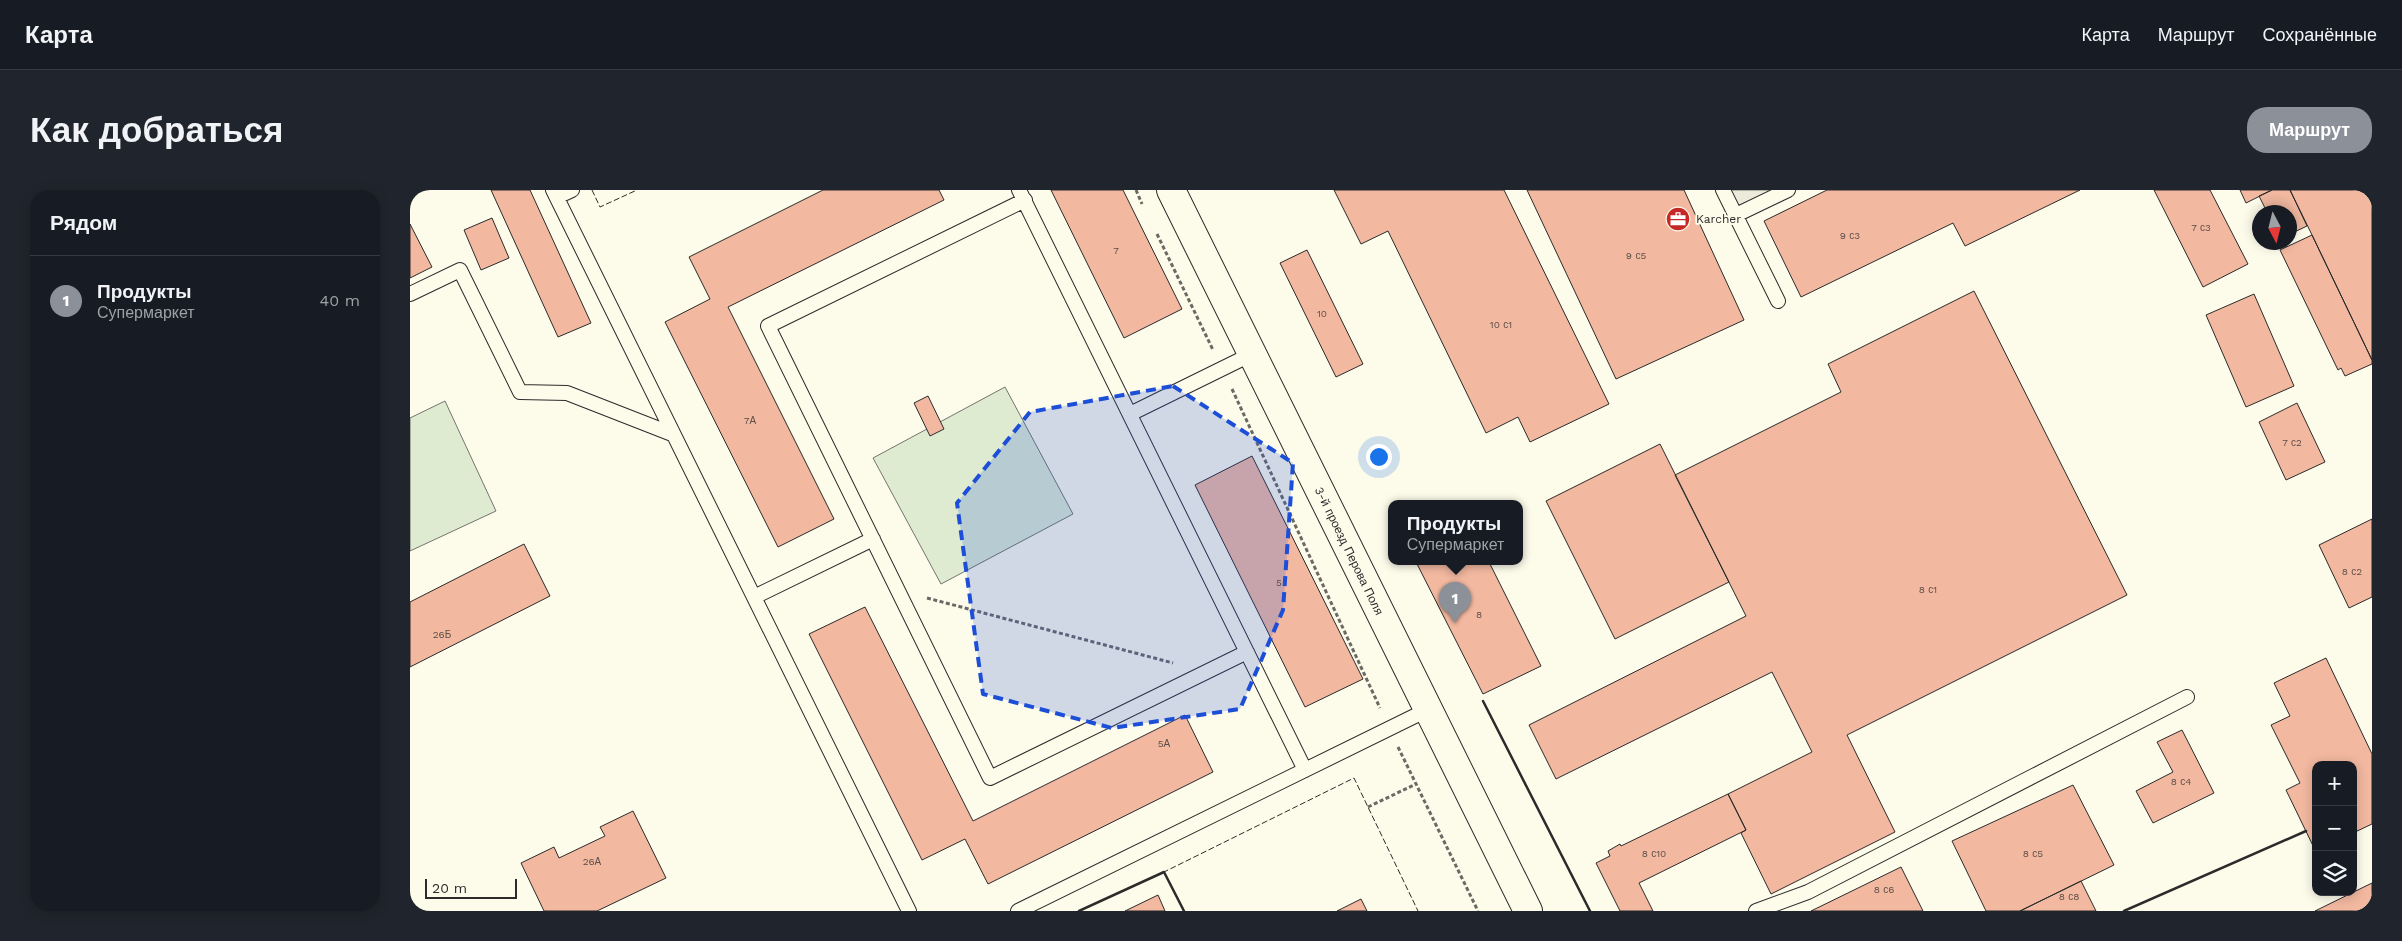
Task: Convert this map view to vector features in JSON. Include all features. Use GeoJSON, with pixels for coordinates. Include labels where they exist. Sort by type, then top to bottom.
{"type":"FeatureCollection","features":[{"type":"Feature","properties":{"kind":"street","name":"3-й проезд Перова Поля"},"geometry":{"type":"LineString","coordinates":[[1171,190],[1528,911]]}},
{"type":"Feature","properties":{"kind":"lane"},"geometry":{"type":"LineString","coordinates":[[572,190],[555,193],[908,911]]}},
{"type":"Feature","properties":{"kind":"lane"},"geometry":{"type":"LineString","coordinates":[[1723,190],[1778,301]]}},
{"type":"Feature","properties":{"kind":"lane"},"geometry":{"type":"LineString","coordinates":[[1736,216],[1788,190]]}},
{"type":"Feature","properties":{"kind":"lane"},"geometry":{"type":"LineString","coordinates":[[1247,652],[990,778],[768,326],[1022,195],[1130,414],[1247,652],[1305,770]]}},
{"type":"Feature","properties":{"kind":"lane"},"geometry":{"type":"LineString","coordinates":[[410,294],[460,270],[520,392],[567,393],[672,434]]}},
{"type":"Feature","properties":{"kind":"lane"},"geometry":{"type":"LineString","coordinates":[[1130,414],[1252,354]]}},
{"type":"Feature","properties":{"kind":"lane"},"geometry":{"type":"LineString","coordinates":[[754,598],[872,540]]}},
{"type":"Feature","properties":{"kind":"lane"},"geometry":{"type":"LineString","coordinates":[[1756,911],[1808,892],[2187,697]]}},
{"type":"Feature","properties":{"kind":"lane"},"geometry":{"type":"LineString","coordinates":[[1018,911],[1427,710]]}},
{"type":"Feature","properties":{"kind":"path"},"geometry":{"type":"LineString","coordinates":[[1136,190],[1144,208]]}},
{"type":"Feature","properties":{"kind":"path"},"geometry":{"type":"LineString","coordinates":[[1153,226],[1222,368],[1389,729],[1478,911]]}},
{"type":"Feature","properties":{"kind":"path"},"geometry":{"type":"LineString","coordinates":[[897,590],[1207,672]]}},
{"type":"Feature","properties":{"kind":"path"},"geometry":{"type":"LineString","coordinates":[[1368,807],[1416,784]]}},
{"type":"Feature","properties":{"kind":"highlighted area"},"geometry":{"type":"Polygon","coordinates":[[[1173,386],[1293,463],[1283,610],[1240,709],[1112,728],[983,694],[957,503],[1030,412],[1173,386]]]}},
{"type":"Feature","properties":{"kind":"green space"},"geometry":{"type":"Polygon","coordinates":[[[1005,387],[1073,514],[941,584],[873,458],[1005,387]]]}},
{"type":"Feature","properties":{"kind":"green space"},"geometry":{"type":"Polygon","coordinates":[[[445,401],[496,511],[410,551],[410,418],[445,401]]]}},
{"type":"Feature","properties":{"kind":"shaded area"},"geometry":{"type":"Polygon","coordinates":[[[1723,190],[1788,190],[1736,215],[1723,190]]]}},
{"type":"Feature","properties":{"kind":"building"},"geometry":{"type":"Polygon","coordinates":[[[491,190],[530,190],[591,323],[558,337],[491,190]]]}},
{"type":"Feature","properties":{"kind":"building"},"geometry":{"type":"Polygon","coordinates":[[[823,190],[939,190],[944,200],[728,307],[834,519],[778,547],[665,322],[710,299],[689,257],[823,190]]]}},
{"type":"Feature","properties":{"kind":"building"},"geometry":{"type":"Polygon","coordinates":[[[1051,190],[1123,190],[1182,309],[1124,338],[1051,190]]]}},
{"type":"Feature","properties":{"kind":"building"},"geometry":{"type":"Polygon","coordinates":[[[1334,190],[1504,190],[1609,404],[1530,442],[1518,417],[1486,433],[1388,231],[1361,244],[1334,190]]]}},
{"type":"Feature","properties":{"kind":"building"},"geometry":{"type":"Polygon","coordinates":[[[1527,190],[1684,190],[1744,320],[1616,379],[1527,190]]]}},
{"type":"Feature","properties":{"kind":"building"},"geometry":{"type":"Polygon","coordinates":[[[1827,190],[2080,190],[1965,246],[1953,223],[1801,297],[1764,221],[1827,190]]]}},
{"type":"Feature","properties":{"kind":"building"},"geometry":{"type":"Polygon","coordinates":[[[2154,190],[2210,190],[2248,264],[2203,287],[2154,190]]]}},
{"type":"Feature","properties":{"kind":"building"},"geometry":{"type":"Polygon","coordinates":[[[2240,190],[2272,190],[2246,203],[2240,190]]]}},
{"type":"Feature","properties":{"kind":"building"},"geometry":{"type":"Polygon","coordinates":[[[2272,190],[2290,190],[2307,226],[2297,231],[2297,205],[2264,205],[2259,196],[2272,190]]]}},
{"type":"Feature","properties":{"kind":"building"},"geometry":{"type":"Polygon","coordinates":[[[2290,190],[2372,190],[2372,360],[2312,235],[2290,190]]]}},
{"type":"Feature","properties":{"kind":"building"},"geometry":{"type":"Polygon","coordinates":[[[492,218],[509,258],[481,270],[464,230],[492,218]]]}},
{"type":"Feature","properties":{"kind":"building"},"geometry":{"type":"Polygon","coordinates":[[[410,224],[432,267],[410,278],[410,224]]]}},
{"type":"Feature","properties":{"kind":"building"},"geometry":{"type":"Polygon","coordinates":[[[2312,235],[2372,360],[2372,364],[2345,376],[2341,368],[2338,370],[2280,250],[2297,250],[2297,242],[2312,235]]]}},
{"type":"Feature","properties":{"kind":"building"},"geometry":{"type":"Polygon","coordinates":[[[1307,250],[1363,364],[1336,377],[1280,263],[1307,250]]]}},
{"type":"Feature","properties":{"kind":"building"},"geometry":{"type":"Polygon","coordinates":[[[1974,291],[2127,595],[1847,735],[1895,832],[1771,894],[1741,833],[1746,830],[1728,794],[1812,752],[1772,672],[1556,779],[1529,725],[1746,616],[1675,475],[1841,392],[1828,364],[1974,291]]]}},
{"type":"Feature","properties":{"kind":"building"},"geometry":{"type":"Polygon","coordinates":[[[2254,294],[2294,386],[2246,407],[2206,315],[2254,294]]]}},
{"type":"Feature","properties":{"kind":"building"},"geometry":{"type":"Polygon","coordinates":[[[928,396],[944,429],[930,436],[914,403],[928,396]]]}},
{"type":"Feature","properties":{"kind":"building"},"geometry":{"type":"Polygon","coordinates":[[[2297,403],[2325,462],[2286,480],[2259,422],[2297,403]]]}},
{"type":"Feature","properties":{"kind":"building"},"geometry":{"type":"Polygon","coordinates":[[[1660,444],[1729,582],[1615,639],[1546,501],[1660,444]]]}},
{"type":"Feature","properties":{"kind":"building"},"geometry":{"type":"Polygon","coordinates":[[[1252,456],[1363,679],[1305,707],[1195,485],[1252,456]]]}},
{"type":"Feature","properties":{"kind":"building"},"geometry":{"type":"Polygon","coordinates":[[[2372,519],[2372,597],[2349,608],[2319,545],[2372,519]]]}},
{"type":"Feature","properties":{"kind":"building"},"geometry":{"type":"Polygon","coordinates":[[[524,544],[550,596],[410,667],[410,602],[524,544]]]}},
{"type":"Feature","properties":{"kind":"building"},"geometry":{"type":"Polygon","coordinates":[[[1418,565],[1490,565],[1541,666],[1483,694],[1418,565]]]}},
{"type":"Feature","properties":{"kind":"building"},"geometry":{"type":"Polygon","coordinates":[[[865,607],[973,821],[1185,715],[1213,772],[988,884],[965,839],[922,860],[809,634],[865,607]]]}},
{"type":"Feature","properties":{"kind":"building"},"geometry":{"type":"Polygon","coordinates":[[[2326,658],[2372,754],[2372,824],[2357,831],[2357,761],[2312,761],[2312,844],[2286,790],[2300,783],[2271,725],[2290,716],[2274,683],[2326,658]]]}},
{"type":"Feature","properties":{"kind":"building"},"geometry":{"type":"Polygon","coordinates":[[[2182,730],[2214,793],[2153,823],[2136,791],[2173,772],[2157,742],[2182,730]]]}},
{"type":"Feature","properties":{"kind":"building"},"geometry":{"type":"Polygon","coordinates":[[[2073,785],[2114,865],[2020,911],[1986,911],[1952,841],[2073,785]]]}},
{"type":"Feature","properties":{"kind":"building"},"geometry":{"type":"Polygon","coordinates":[[[1728,794],[1746,830],[1639,883],[1653,911],[1620,911],[1596,863],[1610,856],[1608,851],[1620,844],[1621,846],[1728,794]]]}},
{"type":"Feature","properties":{"kind":"building"},"geometry":{"type":"Polygon","coordinates":[[[633,811],[666,878],[597,911],[544,911],[521,863],[554,847],[559,858],[605,836],[600,827],[633,811]]]}},
{"type":"Feature","properties":{"kind":"building"},"geometry":{"type":"Polygon","coordinates":[[[1901,867],[1923,911],[1811,911],[1901,867]]]}},
{"type":"Feature","properties":{"kind":"building"},"geometry":{"type":"Polygon","coordinates":[[[2081,881],[2096,911],[2020,911],[2081,881]]]}},
{"type":"Feature","properties":{"kind":"building"},"geometry":{"type":"Polygon","coordinates":[[[2372,883],[2372,911],[2315,911],[2346,896],[2357,896],[2357,890],[2372,883]]]}},
{"type":"Feature","properties":{"kind":"building"},"geometry":{"type":"Polygon","coordinates":[[[1158,895],[1165,911],[1125,911],[1158,895]]]}},
{"type":"Feature","properties":{"kind":"building"},"geometry":{"type":"Polygon","coordinates":[[[1361,899],[1367,911],[1337,911],[1361,899]]]}},
{"type":"Feature","properties":{"kind":"fence"},"geometry":{"type":"LineString","coordinates":[[592,190],[600,207],[637,190]]}},
{"type":"Feature","properties":{"kind":"fence"},"geometry":{"type":"LineString","coordinates":[[1184,911],[1164,872],[1354,778],[1418,911]]}},
{"type":"Feature","properties":{"kind":"wall"},"geometry":{"type":"LineString","coordinates":[[1483,701],[1590,911]]}},
{"type":"Feature","properties":{"kind":"wall"},"geometry":{"type":"LineString","coordinates":[[2124,911],[2306,831]]}},
{"type":"Feature","properties":{"kind":"wall"},"geometry":{"type":"LineString","coordinates":[[1079,911],[1164,872],[1184,911]]}},
{"type":"Feature","properties":{"kind":"place","name":"Karcher"},"geometry":{"type":"Point","coordinates":[1678,219]}},
{"type":"Feature","properties":{"kind":"place","name":"Продукты"},"geometry":{"type":"Point","coordinates":[1455,623]}}]}
